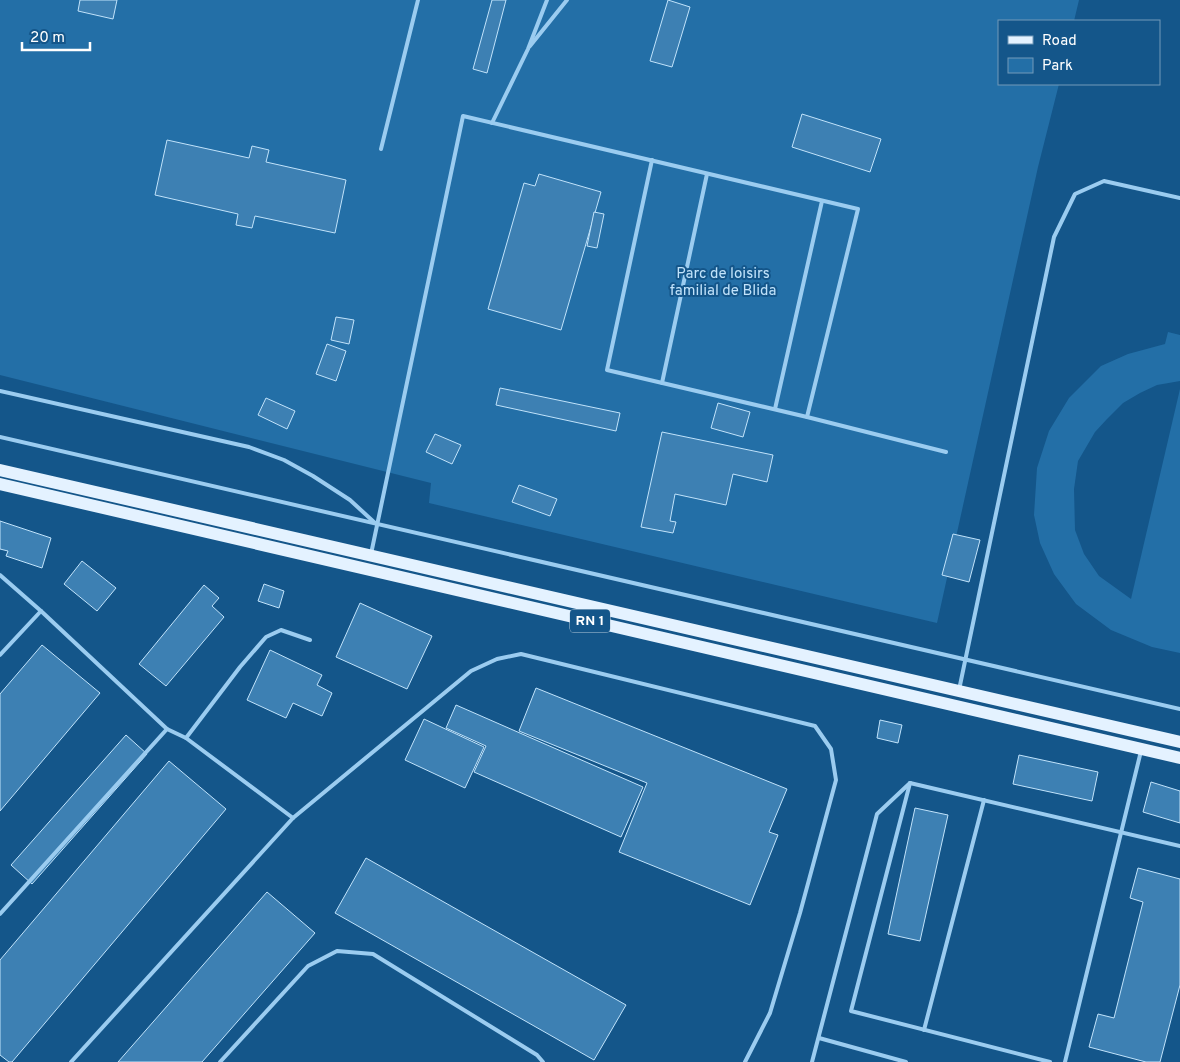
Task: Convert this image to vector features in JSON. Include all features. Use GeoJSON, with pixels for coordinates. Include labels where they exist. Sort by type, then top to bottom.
{"type":"FeatureCollection","features":[{"type":"Feature","properties":{"kind":"main road","name":"RN 1"},"geometry":{"type":"LineString","coordinates":[[0,470],[1180,742]]}},
{"type":"Feature","properties":{"kind":"main road","name":"RN 1"},"geometry":{"type":"LineString","coordinates":[[0,484],[1180,758]]}},
{"type":"Feature","properties":{"kind":"lane"},"geometry":{"type":"LineString","coordinates":[[381,149],[418,0]]}},
{"type":"Feature","properties":{"kind":"lane"},"geometry":{"type":"LineString","coordinates":[[492,123],[528,49],[547,0]]}},
{"type":"Feature","properties":{"kind":"lane"},"geometry":{"type":"LineString","coordinates":[[528,49],[568,0]]}},
{"type":"Feature","properties":{"kind":"lane"},"geometry":{"type":"LineString","coordinates":[[371,555],[463,116],[858,209],[807,417]]}},
{"type":"Feature","properties":{"kind":"lane"},"geometry":{"type":"LineString","coordinates":[[652,160],[607,370],[775,409],[946,452]]}},
{"type":"Feature","properties":{"kind":"lane"},"geometry":{"type":"LineString","coordinates":[[662,383],[707,174]]}},
{"type":"Feature","properties":{"kind":"lane"},"geometry":{"type":"LineString","coordinates":[[959,690],[1054,237],[1075,194],[1104,181],[1180,198]]}},
{"type":"Feature","properties":{"kind":"lane"},"geometry":{"type":"LineString","coordinates":[[775,409],[822,201]]}},
{"type":"Feature","properties":{"kind":"lane"},"geometry":{"type":"LineString","coordinates":[[0,391],[249,447],[284,460],[313,476],[350,500],[377,524]]}},
{"type":"Feature","properties":{"kind":"lane"},"geometry":{"type":"LineString","coordinates":[[0,437],[1180,709]]}},
{"type":"Feature","properties":{"kind":"lane"},"geometry":{"type":"LineString","coordinates":[[0,575],[167,729],[186,738],[293,818]]}},
{"type":"Feature","properties":{"kind":"lane"},"geometry":{"type":"LineString","coordinates":[[0,655],[41,611]]}},
{"type":"Feature","properties":{"kind":"lane"},"geometry":{"type":"LineString","coordinates":[[186,738],[240,667],[266,638],[281,630],[310,640]]}},
{"type":"Feature","properties":{"kind":"lane"},"geometry":{"type":"LineString","coordinates":[[71,1062],[293,818],[471,671],[497,659],[521,654],[815,726],[831,749],[836,780],[800,913],[770,1014],[745,1062]]}},
{"type":"Feature","properties":{"kind":"lane"},"geometry":{"type":"LineString","coordinates":[[0,914],[167,729]]}},
{"type":"Feature","properties":{"kind":"lane"},"geometry":{"type":"LineString","coordinates":[[1065,1062],[1142,749]]}},
{"type":"Feature","properties":{"kind":"lane"},"geometry":{"type":"LineString","coordinates":[[910,783],[1180,846]]}},
{"type":"Feature","properties":{"kind":"lane"},"geometry":{"type":"LineString","coordinates":[[910,783],[850,1011],[1050,1062]]}},
{"type":"Feature","properties":{"kind":"lane"},"geometry":{"type":"LineString","coordinates":[[812,1062],[877,814],[910,783]]}},
{"type":"Feature","properties":{"kind":"lane"},"geometry":{"type":"LineString","coordinates":[[924,1030],[984,800]]}},
{"type":"Feature","properties":{"kind":"lane"},"geometry":{"type":"LineString","coordinates":[[220,1062],[308,966],[337,951],[373,954],[537,1055],[543,1062]]}},
{"type":"Feature","properties":{"kind":"lane"},"geometry":{"type":"LineString","coordinates":[[819,1038],[906,1062]]}},
{"type":"Feature","properties":{"kind":"lane"},"geometry":{"type":"LineString","coordinates":[[537,1055],[537,1062]]}},
{"type":"Feature","properties":{"kind":"green space","name":"Parc de loisirs familial de Blida"},"geometry":{"type":"Polygon","coordinates":[[[0,0],[1079,0],[1074,20],[998,20],[998,85],[1059,85],[1038,167],[937,623],[429,503],[431,483],[0,375],[0,0]]]}},
{"type":"Feature","properties":{"kind":"green space"},"geometry":{"type":"Polygon","coordinates":[[[1168,332],[1180,335],[1180,381],[1157,385],[1123,403],[1095,432],[1078,461],[1074,489],[1075,530],[1084,554],[1099,576],[1131,599],[1180,389],[1180,653],[1152,647],[1111,630],[1076,604],[1054,574],[1040,543],[1034,515],[1037,468],[1049,431],[1069,398],[1101,366],[1128,354],[1165,344],[1168,332]]]}},
{"type":"Feature","properties":{"kind":"building"},"geometry":{"type":"Polygon","coordinates":[[[80,0],[117,0],[113,19],[78,11],[80,0]]]}},
{"type":"Feature","properties":{"kind":"building"},"geometry":{"type":"Polygon","coordinates":[[[492,0],[506,0],[487,73],[473,69],[492,0]]]}},
{"type":"Feature","properties":{"kind":"building"},"geometry":{"type":"Polygon","coordinates":[[[668,0],[690,7],[672,67],[650,61],[668,0]]]}},
{"type":"Feature","properties":{"kind":"building"},"geometry":{"type":"Polygon","coordinates":[[[802,114],[881,139],[870,172],[792,147],[802,114]]]}},
{"type":"Feature","properties":{"kind":"building"},"geometry":{"type":"Polygon","coordinates":[[[167,140],[249,158],[252,146],[269,150],[266,162],[346,180],[335,233],[255,216],[252,228],[236,225],[238,214],[155,195],[167,140]]]}},
{"type":"Feature","properties":{"kind":"building"},"geometry":{"type":"Polygon","coordinates":[[[539,174],[601,192],[561,330],[488,309],[524,183],[535,186],[539,174]]]}},
{"type":"Feature","properties":{"kind":"building"},"geometry":{"type":"Polygon","coordinates":[[[594,212],[604,214],[597,248],[587,246],[594,212]]]}},
{"type":"Feature","properties":{"kind":"building"},"geometry":{"type":"Polygon","coordinates":[[[336,317],[354,320],[349,344],[331,340],[336,317]]]}},
{"type":"Feature","properties":{"kind":"building"},"geometry":{"type":"Polygon","coordinates":[[[327,344],[346,351],[336,381],[316,374],[327,344]]]}},
{"type":"Feature","properties":{"kind":"building"},"geometry":{"type":"Polygon","coordinates":[[[500,388],[620,413],[616,431],[496,405],[500,388]]]}},
{"type":"Feature","properties":{"kind":"building"},"geometry":{"type":"Polygon","coordinates":[[[266,398],[295,411],[287,429],[258,415],[266,398]]]}},
{"type":"Feature","properties":{"kind":"building"},"geometry":{"type":"Polygon","coordinates":[[[718,403],[750,412],[743,437],[711,428],[718,403]]]}},
{"type":"Feature","properties":{"kind":"building"},"geometry":{"type":"Polygon","coordinates":[[[662,432],[773,455],[767,482],[733,474],[726,505],[675,494],[670,521],[676,522],[673,533],[641,527],[662,432]]]}},
{"type":"Feature","properties":{"kind":"building"},"geometry":{"type":"Polygon","coordinates":[[[435,434],[461,445],[452,464],[426,452],[435,434]]]}},
{"type":"Feature","properties":{"kind":"building"},"geometry":{"type":"Polygon","coordinates":[[[519,485],[557,499],[550,516],[512,502],[519,485]]]}},
{"type":"Feature","properties":{"kind":"building"},"geometry":{"type":"Polygon","coordinates":[[[0,521],[51,538],[42,568],[6,556],[8,551],[0,549],[0,521]]]}},
{"type":"Feature","properties":{"kind":"building"},"geometry":{"type":"Polygon","coordinates":[[[953,534],[980,540],[969,582],[942,575],[953,534]]]}},
{"type":"Feature","properties":{"kind":"building"},"geometry":{"type":"Polygon","coordinates":[[[82,561],[116,588],[97,611],[64,584],[82,561]]]}},
{"type":"Feature","properties":{"kind":"building"},"geometry":{"type":"Polygon","coordinates":[[[264,584],[284,591],[279,608],[258,601],[264,584]]]}},
{"type":"Feature","properties":{"kind":"building"},"geometry":{"type":"Polygon","coordinates":[[[204,585],[219,598],[212,606],[224,617],[166,686],[139,664],[204,585]]]}},
{"type":"Feature","properties":{"kind":"building"},"geometry":{"type":"Polygon","coordinates":[[[360,603],[432,636],[407,689],[336,657],[360,603]]]}},
{"type":"Feature","properties":{"kind":"building"},"geometry":{"type":"Polygon","coordinates":[[[42,645],[100,693],[0,811],[0,694],[42,645]]]}},
{"type":"Feature","properties":{"kind":"building"},"geometry":{"type":"Polygon","coordinates":[[[270,650],[322,675],[317,685],[332,693],[322,716],[293,703],[286,718],[247,700],[270,650]]]}},
{"type":"Feature","properties":{"kind":"building"},"geometry":{"type":"Polygon","coordinates":[[[536,688],[787,789],[769,832],[778,835],[750,905],[619,852],[647,783],[519,731],[536,688]]]}},
{"type":"Feature","properties":{"kind":"building"},"geometry":{"type":"Polygon","coordinates":[[[456,705],[643,787],[621,837],[474,772],[486,746],[446,728],[456,705]]]}},
{"type":"Feature","properties":{"kind":"building"},"geometry":{"type":"Polygon","coordinates":[[[424,719],[484,747],[465,788],[405,760],[424,719]]]}},
{"type":"Feature","properties":{"kind":"building"},"geometry":{"type":"Polygon","coordinates":[[[880,720],[902,725],[898,743],[877,738],[880,720]]]}},
{"type":"Feature","properties":{"kind":"building"},"geometry":{"type":"Polygon","coordinates":[[[126,735],[147,754],[32,884],[11,865],[126,735]]]}},
{"type":"Feature","properties":{"kind":"building"},"geometry":{"type":"Polygon","coordinates":[[[1019,755],[1098,772],[1092,801],[1013,784],[1019,755]]]}},
{"type":"Feature","properties":{"kind":"building"},"geometry":{"type":"Polygon","coordinates":[[[169,761],[226,809],[12,1062],[9,1062],[0,1055],[0,960],[169,761]]]}},
{"type":"Feature","properties":{"kind":"building"},"geometry":{"type":"Polygon","coordinates":[[[1151,782],[1180,791],[1180,823],[1143,812],[1151,782]]]}},
{"type":"Feature","properties":{"kind":"building"},"geometry":{"type":"Polygon","coordinates":[[[915,808],[948,815],[920,941],[888,934],[915,808]]]}},
{"type":"Feature","properties":{"kind":"building"},"geometry":{"type":"Polygon","coordinates":[[[366,858],[626,1005],[594,1060],[335,913],[366,858]]]}},
{"type":"Feature","properties":{"kind":"building"},"geometry":{"type":"Polygon","coordinates":[[[1138,868],[1180,879],[1180,985],[1160,1062],[1146,1062],[1089,1047],[1098,1014],[1114,1018],[1143,902],[1130,898],[1138,868]]]}},
{"type":"Feature","properties":{"kind":"building"},"geometry":{"type":"Polygon","coordinates":[[[267,892],[315,933],[202,1062],[118,1062],[267,892]]]}}]}
